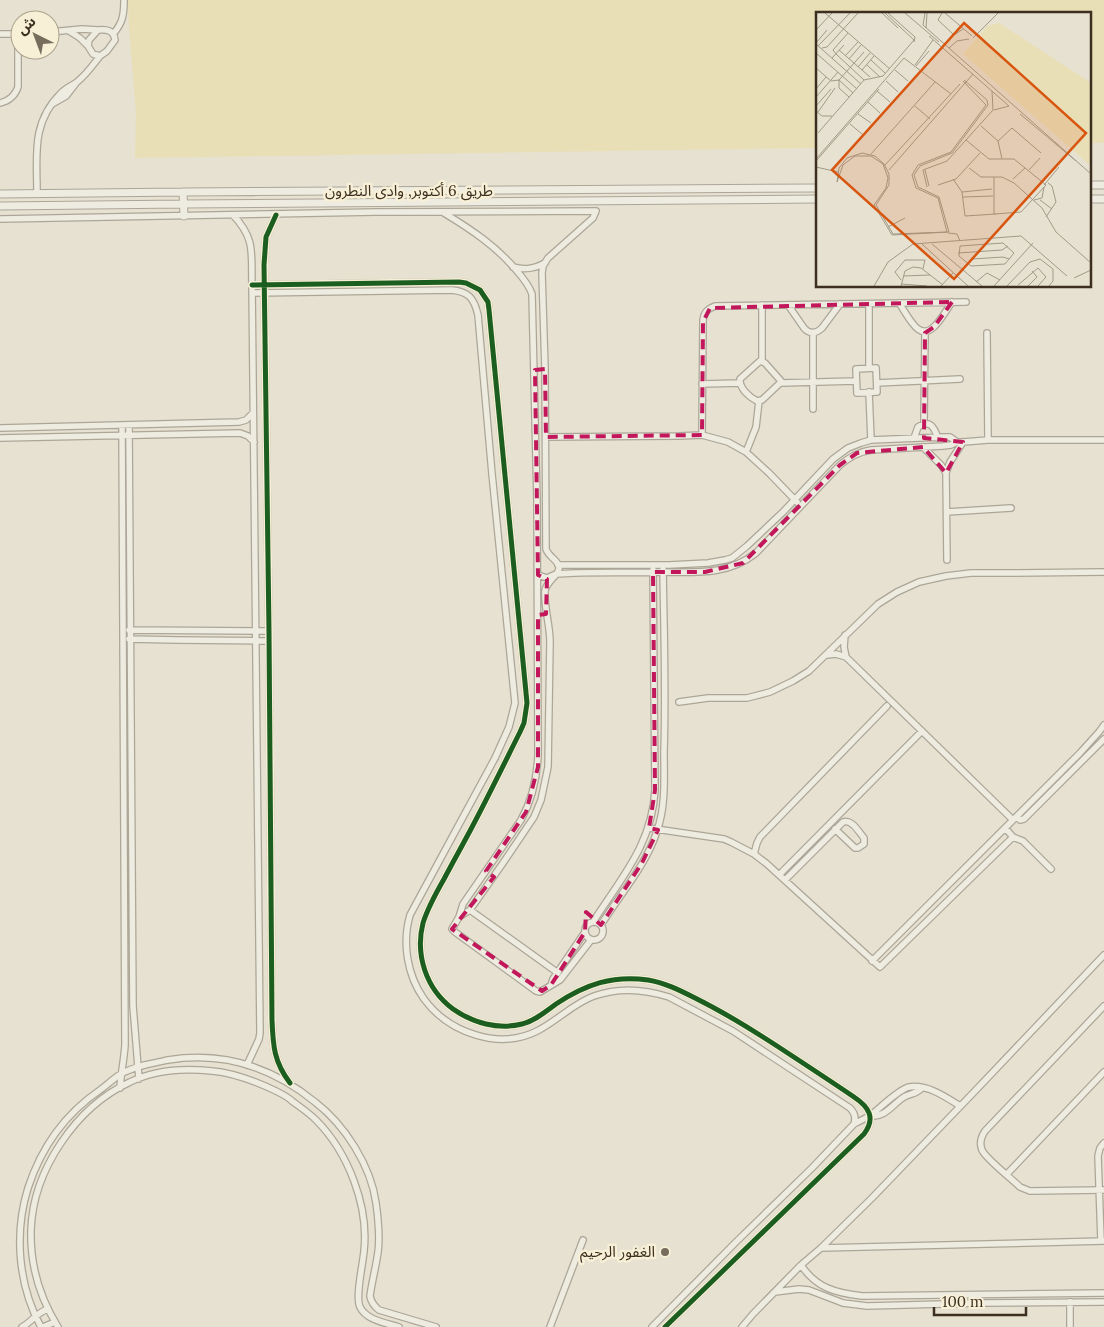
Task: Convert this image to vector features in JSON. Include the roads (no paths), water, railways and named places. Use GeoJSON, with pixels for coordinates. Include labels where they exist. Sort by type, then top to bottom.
{"type":"FeatureCollection","features":[{"type":"Feature","properties":{"kind":"street"},"geometry":{"type":"LineString","coordinates":[[113,34],[123,19],[124,0]]}},
{"type":"Feature","properties":{"kind":"street"},"geometry":{"type":"LineString","coordinates":[[37,194],[39,131],[42,119],[52,104],[66,96],[100,56],[107,52],[115,40],[113,34],[107,30],[82,29],[60,31]]}},
{"type":"Feature","properties":{"kind":"street"},"geometry":{"type":"LineString","coordinates":[[88,46],[88,40],[98,30]]}},
{"type":"Feature","properties":{"kind":"street"},"geometry":{"type":"LineString","coordinates":[[68,31],[80,38],[93,54],[100,56]]}},
{"type":"Feature","properties":{"kind":"street"},"geometry":{"type":"LineString","coordinates":[[0,103],[11,98],[16,93],[18,87],[19,60]]}},
{"type":"Feature","properties":{"kind":"street","name":"طريق 6 أكتوبر, وادى النطرون"},"geometry":{"type":"LineString","coordinates":[[0,194],[816,188]]}},
{"type":"Feature","properties":{"kind":"street"},"geometry":{"type":"LineString","coordinates":[[183,192],[184,216]]}},
{"type":"Feature","properties":{"kind":"street","name":"طريق 6 أكتوبر, وادى النطرون"},"geometry":{"type":"LineString","coordinates":[[0,206],[816,199]]}},
{"type":"Feature","properties":{"kind":"street"},"geometry":{"type":"LineString","coordinates":[[0,219],[442,212],[596,212],[593,218],[551,255],[545,263],[542,273],[545,356],[547,552],[555,560],[559,570],[546,588],[546,614],[550,642],[548,767],[546,780],[541,800],[534,816],[494,877],[470,910],[459,917],[452,926],[452,929],[536,991],[542,992],[560,980],[591,940],[599,939],[602,935],[601,925],[593,922]]}},
{"type":"Feature","properties":{"kind":"street"},"geometry":{"type":"LineString","coordinates":[[442,212],[493,246],[531,290],[534,304],[538,574],[538,755],[536,778],[530,800],[521,820],[463,904],[459,917]]}},
{"type":"Feature","properties":{"kind":"street"},"geometry":{"type":"LineString","coordinates":[[276,214],[266,237],[264,265],[273,1038],[274,1052],[278,1064],[290,1083]]}},
{"type":"Feature","properties":{"kind":"street"},"geometry":{"type":"LineString","coordinates":[[233,215],[245,228],[250,239],[252,266],[259,1039],[247,1065]]}},
{"type":"Feature","properties":{"kind":"street"},"geometry":{"type":"LineString","coordinates":[[513,267],[533,268],[545,263]]}},
{"type":"Feature","properties":{"kind":"street"},"geometry":{"type":"LineString","coordinates":[[252,266],[264,265]]}},
{"type":"Feature","properties":{"kind":"street"},"geometry":{"type":"LineString","coordinates":[[252,285],[459,282],[473,286],[488,302],[527,703],[524,723],[489,797],[426,914],[421,935],[420,951],[424,970],[430,982],[446,1003],[464,1016],[477,1022],[495,1026],[522,1024],[532,1020],[573,993],[600,982],[641,979],[666,985],[681,990],[728,1014],[860,1101],[870,1116],[870,1122],[864,1134],[665,1327]]}},
{"type":"Feature","properties":{"kind":"street"},"geometry":{"type":"LineString","coordinates":[[252,293],[452,290],[461,291],[471,298],[478,315],[515,698],[509,727],[495,758],[410,915],[406,934],[406,949],[410,968],[418,989],[428,1005],[443,1019],[471,1034],[494,1039],[511,1039],[529,1035],[540,1030],[583,1001],[604,993],[624,990],[648,991],[669,997],[733,1031],[850,1108],[855,1117],[854,1124]]}},
{"type":"Feature","properties":{"kind":"street"},"geometry":{"type":"LineString","coordinates":[[899,303],[917,328],[925,332],[932,330],[952,302]]}},
{"type":"Feature","properties":{"kind":"street"},"geometry":{"type":"LineString","coordinates":[[702,435],[703,316],[710,308],[715,306],[966,302]]}},
{"type":"Feature","properties":{"kind":"street"},"geometry":{"type":"LineString","coordinates":[[534,304],[543,305]]}},
{"type":"Feature","properties":{"kind":"street"},"geometry":{"type":"LineString","coordinates":[[788,305],[805,330],[813,333],[820,331],[840,304]]}},
{"type":"Feature","properties":{"kind":"street"},"geometry":{"type":"LineString","coordinates":[[869,304],[869,368]]}},
{"type":"Feature","properties":{"kind":"street"},"geometry":{"type":"LineString","coordinates":[[762,305],[762,361],[780,379],[781,383]]}},
{"type":"Feature","properties":{"kind":"street"},"geometry":{"type":"LineString","coordinates":[[534,324],[544,324]]}},
{"type":"Feature","properties":{"kind":"street"},"geometry":{"type":"LineString","coordinates":[[924,423],[925,332]]}},
{"type":"Feature","properties":{"kind":"street"},"geometry":{"type":"LineString","coordinates":[[987,332],[988,440]]}},
{"type":"Feature","properties":{"kind":"street"},"geometry":{"type":"LineString","coordinates":[[813,333],[813,410]]}},
{"type":"Feature","properties":{"kind":"street"},"geometry":{"type":"LineString","coordinates":[[534,357],[545,356]]}},
{"type":"Feature","properties":{"kind":"street"},"geometry":{"type":"LineString","coordinates":[[759,401],[754,399],[742,387],[740,379],[757,362],[762,361]]}},
{"type":"Feature","properties":{"kind":"street"},"geometry":{"type":"LineString","coordinates":[[856,368],[869,368],[876,368],[877,392],[857,393],[856,368]]}},
{"type":"Feature","properties":{"kind":"street"},"geometry":{"type":"LineString","coordinates":[[535,370],[545,369]]}},
{"type":"Feature","properties":{"kind":"street"},"geometry":{"type":"LineString","coordinates":[[876,382],[960,379]]}},
{"type":"Feature","properties":{"kind":"street"},"geometry":{"type":"LineString","coordinates":[[759,401],[781,383],[856,381]]}},
{"type":"Feature","properties":{"kind":"street"},"geometry":{"type":"LineString","coordinates":[[702,384],[740,383]]}},
{"type":"Feature","properties":{"kind":"street"},"geometry":{"type":"LineString","coordinates":[[869,392],[871,440]]}},
{"type":"Feature","properties":{"kind":"street"},"geometry":{"type":"LineString","coordinates":[[746,452],[756,427],[759,401]]}},
{"type":"Feature","properties":{"kind":"street"},"geometry":{"type":"LineString","coordinates":[[0,428],[239,422],[246,420],[253,413]]}},
{"type":"Feature","properties":{"kind":"street"},"geometry":{"type":"LineString","coordinates":[[914,438],[918,427],[924,423],[933,427],[938,438]]}},
{"type":"Feature","properties":{"kind":"street"},"geometry":{"type":"LineString","coordinates":[[122,425],[126,435]]}},
{"type":"Feature","properties":{"kind":"street"},"geometry":{"type":"LineString","coordinates":[[120,1088],[120,1074],[125,1045],[126,435],[129,425]]}},
{"type":"Feature","properties":{"kind":"street"},"geometry":{"type":"LineString","coordinates":[[0,438],[240,433],[248,436],[254,442]]}},
{"type":"Feature","properties":{"kind":"street"},"geometry":{"type":"LineString","coordinates":[[546,437],[702,435],[728,442],[746,452],[770,473],[801,506]]}},
{"type":"Feature","properties":{"kind":"street"},"geometry":{"type":"LineString","coordinates":[[558,565],[662,565],[717,562],[732,558],[751,543],[839,455],[854,445],[871,440],[914,438],[950,438],[960,442]]}},
{"type":"Feature","properties":{"kind":"street"},"geometry":{"type":"LineString","coordinates":[[538,574],[547,578],[556,574],[575,573],[705,572],[721,570],[743,563],[764,546],[840,465],[852,456],[864,451],[951,445],[960,442],[988,440],[1104,440]]}},
{"type":"Feature","properties":{"kind":"street"},"geometry":{"type":"LineString","coordinates":[[947,560],[946,474],[960,442]]}},
{"type":"Feature","properties":{"kind":"street"},"geometry":{"type":"LineString","coordinates":[[923,447],[942,465],[946,474]]}},
{"type":"Feature","properties":{"kind":"street"},"geometry":{"type":"LineString","coordinates":[[537,501],[546,500]]}},
{"type":"Feature","properties":{"kind":"street"},"geometry":{"type":"LineString","coordinates":[[947,512],[1011,508]]}},
{"type":"Feature","properties":{"kind":"street"},"geometry":{"type":"LineString","coordinates":[[575,565],[575,573]]}},
{"type":"Feature","properties":{"kind":"street"},"geometry":{"type":"LineString","coordinates":[[551,985],[587,926],[593,922],[635,858],[649,828],[655,790],[653,565]]}},
{"type":"Feature","properties":{"kind":"street"},"geometry":{"type":"LineString","coordinates":[[601,925],[653,844],[662,812],[665,695],[662,565]]}},
{"type":"Feature","properties":{"kind":"street"},"geometry":{"type":"LineString","coordinates":[[679,702],[708,698],[740,699],[770,692],[801,676],[887,598],[909,586],[930,579],[971,572],[1010,574],[1104,572]]}},
{"type":"Feature","properties":{"kind":"street"},"geometry":{"type":"LineString","coordinates":[[506,601],[517,600]]}},
{"type":"Feature","properties":{"kind":"street"},"geometry":{"type":"LineString","coordinates":[[538,615],[546,614]]}},
{"type":"Feature","properties":{"kind":"street"},"geometry":{"type":"LineString","coordinates":[[127,630],[269,630]]}},
{"type":"Feature","properties":{"kind":"street"},"geometry":{"type":"LineString","coordinates":[[846,635],[844,647],[846,657]]}},
{"type":"Feature","properties":{"kind":"street"},"geometry":{"type":"LineString","coordinates":[[127,639],[269,640]]}},
{"type":"Feature","properties":{"kind":"street"},"geometry":{"type":"LineString","coordinates":[[127,639],[133,1006],[139,1079]]}},
{"type":"Feature","properties":{"kind":"street"},"geometry":{"type":"LineString","coordinates":[[825,655],[836,654],[846,657],[922,732],[1015,819],[1024,819],[1104,739]]}},
{"type":"Feature","properties":{"kind":"street"},"geometry":{"type":"LineString","coordinates":[[654,695],[665,695]]}},
{"type":"Feature","properties":{"kind":"street"},"geometry":{"type":"LineString","coordinates":[[754,854],[760,837],[887,706]]}},
{"type":"Feature","properties":{"kind":"street"},"geometry":{"type":"LineString","coordinates":[[872,961],[1080,753],[1104,725]]}},
{"type":"Feature","properties":{"kind":"street"},"geometry":{"type":"LineString","coordinates":[[780,875],[922,732]]}},
{"type":"Feature","properties":{"kind":"street"},"geometry":{"type":"LineString","coordinates":[[785,880],[835,829],[845,821],[849,821],[864,838],[864,844],[855,848],[835,829]]}},
{"type":"Feature","properties":{"kind":"street"},"geometry":{"type":"LineString","coordinates":[[649,828],[724,839],[754,854],[780,875],[879,967],[1013,837]]}},
{"type":"Feature","properties":{"kind":"street"},"geometry":{"type":"LineString","coordinates":[[1005,828],[1013,837],[1023,841],[1051,869]]}},
{"type":"Feature","properties":{"kind":"street"},"geometry":{"type":"LineString","coordinates":[[486,871],[494,877]]}},
{"type":"Feature","properties":{"kind":"street"},"geometry":{"type":"LineString","coordinates":[[470,910],[558,972]]}},
{"type":"Feature","properties":{"kind":"street"},"geometry":{"type":"LineString","coordinates":[[585,932],[591,940]]}},
{"type":"Feature","properties":{"kind":"street"},"geometry":{"type":"LineString","coordinates":[[742,1327],[801,1265],[872,1198],[1104,955]]}},
{"type":"Feature","properties":{"kind":"street"},"geometry":{"type":"LineString","coordinates":[[1102,1190],[1030,1191],[1020,1187],[984,1154],[981,1145],[982,1135],[1104,1006]]}},
{"type":"Feature","properties":{"kind":"street"},"geometry":{"type":"LineString","coordinates":[[721,1024],[728,1014]]}},
{"type":"Feature","properties":{"kind":"street"},"geometry":{"type":"LineString","coordinates":[[733,1031],[740,1022]]}},
{"type":"Feature","properties":{"kind":"street"},"geometry":{"type":"LineString","coordinates":[[259,1039],[273,1038]]}},
{"type":"Feature","properties":{"kind":"street"},"geometry":{"type":"LineString","coordinates":[[200,1070],[202,1058]]}},
{"type":"Feature","properties":{"kind":"street"},"geometry":{"type":"LineString","coordinates":[[399,1327],[366,1316],[358,1304],[357,1299],[365,1238],[362,1207],[353,1176],[330,1138],[316,1120],[290,1099],[262,1084],[229,1073],[200,1070],[166,1072],[139,1079],[120,1088],[100,1101],[82,1118],[52,1156],[42,1178],[35,1202],[31,1229],[32,1257],[38,1284],[56,1324],[42,1327],[35,1316],[26,1288],[21,1259],[20,1227],[24,1201],[42,1154],[51,1138],[67,1118],[120,1074],[156,1062],[173,1059],[202,1058],[235,1061],[270,1072],[302,1091],[328,1112],[350,1140],[367,1171],[377,1205],[379,1245],[370,1296],[372,1303],[376,1308],[383,1311],[436,1327]]}},
{"type":"Feature","properties":{"kind":"street"},"geometry":{"type":"LineString","coordinates":[[1007,1174],[1104,1072]]}},
{"type":"Feature","properties":{"kind":"street"},"geometry":{"type":"LineString","coordinates":[[652,1327],[854,1124],[870,1116],[885,1113],[903,1097],[917,1093],[922,1088],[948,1098],[960,1106]]}},
{"type":"Feature","properties":{"kind":"street"},"geometry":{"type":"LineString","coordinates":[[821,1248],[1103,1241],[1102,1190],[1098,1156],[1100,1148],[1104,1143]]}},
{"type":"Feature","properties":{"kind":"street"},"geometry":{"type":"LineString","coordinates":[[20,1227],[31,1229]]}},
{"type":"Feature","properties":{"kind":"street"},"geometry":{"type":"LineString","coordinates":[[550,1327],[583,1240]]}},
{"type":"Feature","properties":{"kind":"street"},"geometry":{"type":"LineString","coordinates":[[801,1265],[811,1278],[821,1285],[841,1292],[862,1296],[1104,1292]]}},
{"type":"Feature","properties":{"kind":"street"},"geometry":{"type":"LineString","coordinates":[[361,1275],[373,1276]]}},
{"type":"Feature","properties":{"kind":"street"},"geometry":{"type":"LineString","coordinates":[[702,1277],[710,1284]]}},
{"type":"Feature","properties":{"kind":"street"},"geometry":{"type":"LineString","coordinates":[[818,1293],[821,1285]]}},
{"type":"Feature","properties":{"kind":"street"},"geometry":{"type":"LineString","coordinates":[[775,1292],[799,1289],[809,1290],[843,1303],[861,1306],[1104,1302]]}},
{"type":"Feature","properties":{"kind":"street"},"geometry":{"type":"LineString","coordinates":[[982,1294],[982,1303]]}},
{"type":"Feature","properties":{"kind":"street"},"geometry":{"type":"LineString","coordinates":[[1070,1302],[1070,1327]]}},
{"type":"Feature","properties":{"kind":"street"},"geometry":{"type":"LineString","coordinates":[[22,1327],[35,1316],[48,1309]]}},
{"type":"Feature","properties":{"kind":"place","name":"الغفور الرحيم"},"geometry":{"type":"Point","coordinates":[665,1252]}}]}
